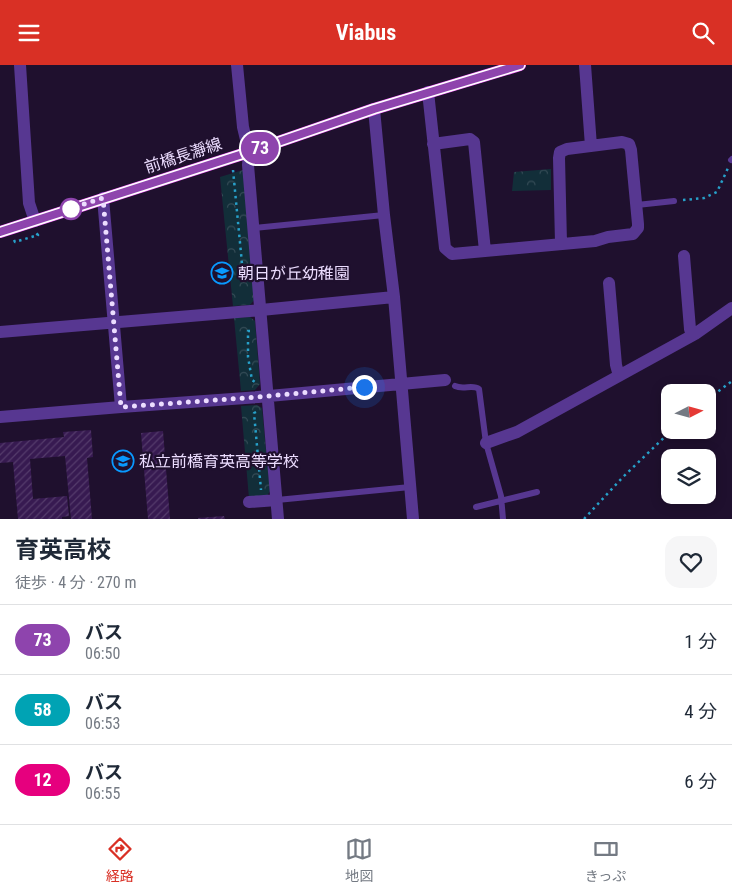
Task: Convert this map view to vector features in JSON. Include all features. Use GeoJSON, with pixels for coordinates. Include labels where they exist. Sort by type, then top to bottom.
{"type":"FeatureCollection","features":[{"type":"Feature","properties":{"kind":"main road","name":"前橋長瀞線"},"geometry":{"type":"LineString","coordinates":[[0,232],[249,152],[374,109],[520,65]]}},
{"type":"Feature","properties":{"kind":"street"},"geometry":{"type":"LineString","coordinates":[[20,65],[29,203],[35,221]]}},
{"type":"Feature","properties":{"kind":"street"},"geometry":{"type":"LineString","coordinates":[[237,65],[243,127],[249,152],[248,165],[262,310],[278,519]]}},
{"type":"Feature","properties":{"kind":"street"},"geometry":{"type":"LineString","coordinates":[[585,65],[591,146]]}},
{"type":"Feature","properties":{"kind":"street"},"geometry":{"type":"LineString","coordinates":[[428,92],[445,248],[452,254],[595,241],[608,237],[633,234],[638,228],[637,205],[629,144],[622,142],[563,150],[559,155],[561,243]]}},
{"type":"Feature","properties":{"kind":"street"},"geometry":{"type":"LineString","coordinates":[[374,109],[394,297],[413,519]]}},
{"type":"Feature","properties":{"kind":"street"},"geometry":{"type":"LineString","coordinates":[[434,144],[470,139],[474,142],[485,251]]}},
{"type":"Feature","properties":{"kind":"street"},"geometry":{"type":"LineString","coordinates":[[103,198],[121,407]]}},
{"type":"Feature","properties":{"kind":"street"},"geometry":{"type":"LineString","coordinates":[[684,256],[692,335]]}},
{"type":"Feature","properties":{"kind":"street"},"geometry":{"type":"LineString","coordinates":[[609,283],[616,365],[619,376]]}},
{"type":"Feature","properties":{"kind":"street"},"geometry":{"type":"LineString","coordinates":[[0,332],[394,297]]}},
{"type":"Feature","properties":{"kind":"street"},"geometry":{"type":"LineString","coordinates":[[486,443],[517,432],[692,335],[732,308]]}},
{"type":"Feature","properties":{"kind":"street"},"geometry":{"type":"LineString","coordinates":[[0,417],[268,396],[402,383],[450,383]]}},
{"type":"Feature","properties":{"kind":"street"},"geometry":{"type":"LineString","coordinates":[[256,502],[276,500]]}},
{"type":"Feature","properties":{"kind":"lane"},"geometry":{"type":"LineString","coordinates":[[637,205],[674,201]]}},
{"type":"Feature","properties":{"kind":"lane"},"geometry":{"type":"LineString","coordinates":[[254,227],[384,215]]}},
{"type":"Feature","properties":{"kind":"lane"},"geometry":{"type":"LineString","coordinates":[[450,383],[459,387],[476,387],[480,389],[486,443],[501,502],[503,519]]}},
{"type":"Feature","properties":{"kind":"lane"},"geometry":{"type":"LineString","coordinates":[[276,500],[410,487]]}},
{"type":"Feature","properties":{"kind":"lane"},"geometry":{"type":"LineString","coordinates":[[476,507],[537,492]]}},
{"type":"Feature","properties":{"kind":"path"},"geometry":{"type":"LineString","coordinates":[[674,201],[704,198],[717,193],[732,160]]}},
{"type":"Feature","properties":{"kind":"path"},"geometry":{"type":"LineString","coordinates":[[15,242],[38,235]]}},
{"type":"Feature","properties":{"kind":"path"},"geometry":{"type":"LineString","coordinates":[[716,393],[732,381]]}},
{"type":"Feature","properties":{"kind":"path"},"geometry":{"type":"LineString","coordinates":[[256,502],[254,413],[259,409]]}},
{"type":"Feature","properties":{"kind":"path"},"geometry":{"type":"LineString","coordinates":[[584,519],[622,478],[663,439]]}},
{"type":"Feature","properties":{"kind":"green space"},"geometry":{"type":"Polygon","coordinates":[[[551,169],[551,190],[512,191],[514,172],[551,169]]]}},
{"type":"Feature","properties":{"kind":"green space"},"geometry":{"type":"Polygon","coordinates":[[[243,170],[255,299],[250,305],[233,306],[220,177],[243,170]]]}},
{"type":"Feature","properties":{"kind":"green space"},"geometry":{"type":"Polygon","coordinates":[[[250,317],[255,321],[260,384],[255,390],[241,391],[234,318],[250,317]]]}},
{"type":"Feature","properties":{"kind":"green space"},"geometry":{"type":"Polygon","coordinates":[[[257,405],[262,408],[270,491],[267,496],[249,498],[241,406],[257,405]]]}},
{"type":"Feature","properties":{"kind":"building"},"geometry":{"type":"Polygon","coordinates":[[[91,430],[93,457],[87,458],[92,519],[71,519],[65,456],[30,459],[33,499],[67,496],[69,516],[62,517],[62,519],[18,519],[13,462],[0,463],[0,443],[64,437],[63,432],[91,430]]]}},
{"type":"Feature","properties":{"kind":"building"},"geometry":{"type":"Polygon","coordinates":[[[163,431],[170,519],[148,519],[141,433],[163,431]]]}},
{"type":"Feature","properties":{"kind":"building"},"geometry":{"type":"Polygon","coordinates":[[[224,516],[225,519],[198,519],[198,518],[224,516]]]}},
{"type":"Feature","properties":{"kind":"bus line","name":"73"},"geometry":{"type":"LineString","coordinates":[[0,232],[249,152],[374,109],[520,65]]}},
{"type":"Feature","properties":{"kind":"place","name":"朝日が丘幼稚園"},"geometry":{"type":"Point","coordinates":[222,273]}},
{"type":"Feature","properties":{"kind":"place","name":"私立前橋育英高等学校"},"geometry":{"type":"Point","coordinates":[123,461]}},
{"type":"Feature","properties":{"kind":"route"},"geometry":{"type":"LineString","coordinates":[[71,209],[69,209],[103,198],[121,407],[364,387]]}}]}
